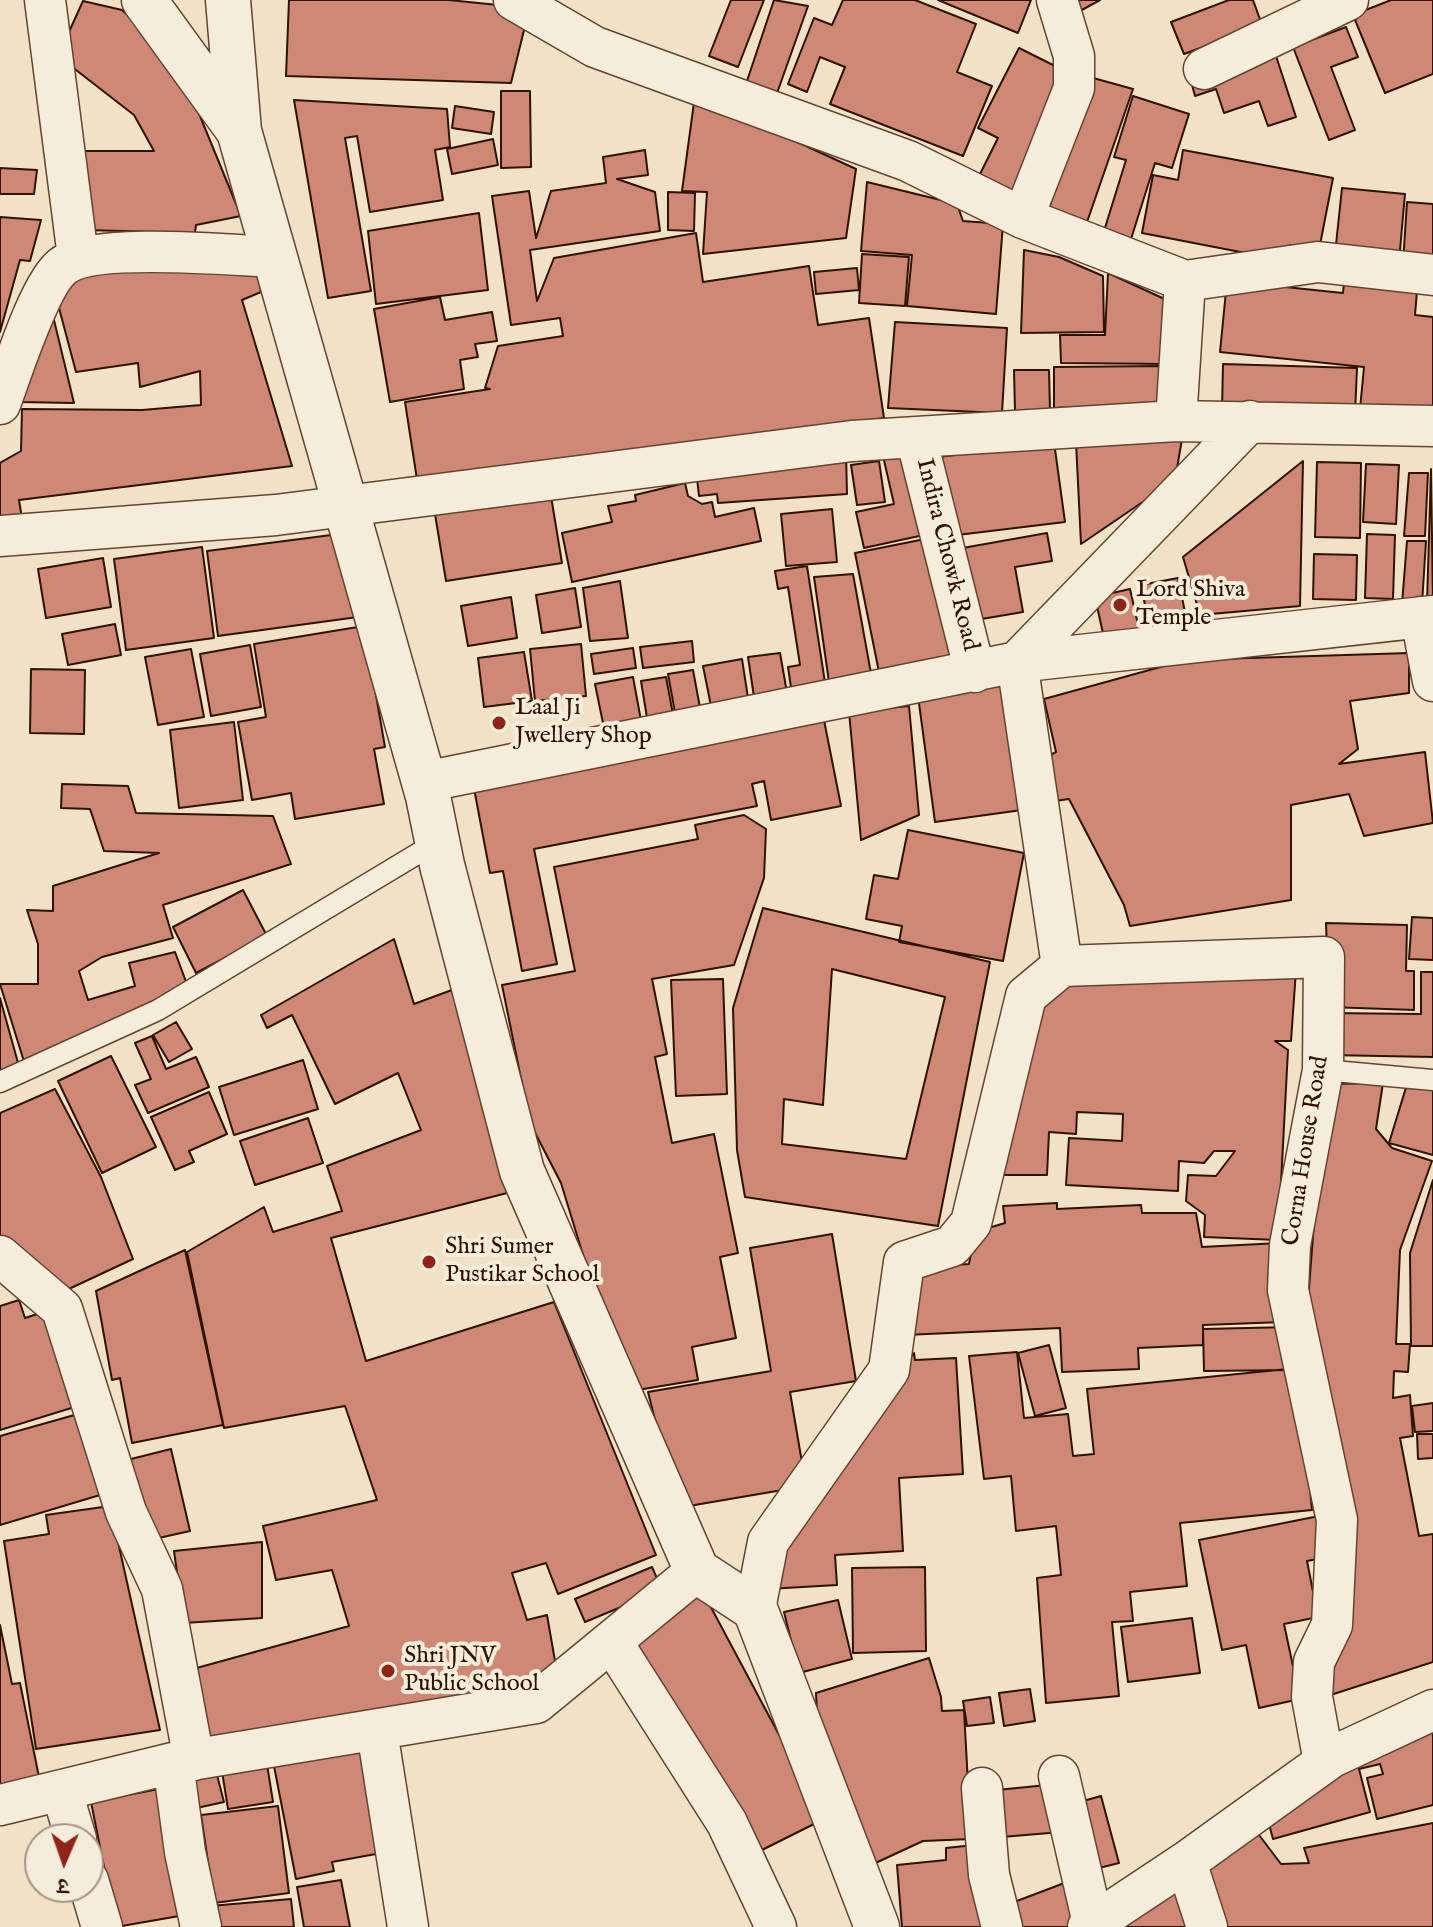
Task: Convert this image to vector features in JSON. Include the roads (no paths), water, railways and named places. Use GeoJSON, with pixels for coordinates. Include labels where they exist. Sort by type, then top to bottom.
{"type":"FeatureCollection","features":[{"type":"Feature","properties":{"kind":"street"},"geometry":{"type":"LineString","coordinates":[[45,0],[78,257]]}},
{"type":"Feature","properties":{"kind":"street"},"geometry":{"type":"LineString","coordinates":[[144,0],[239,131]]}},
{"type":"Feature","properties":{"kind":"street"},"geometry":{"type":"LineString","coordinates":[[228,0],[239,131],[424,782],[522,1171],[697,1571],[755,1609]]}},
{"type":"Feature","properties":{"kind":"street"},"geometry":{"type":"LineString","coordinates":[[514,0],[595,47],[908,161],[1023,218],[1185,281],[1318,262],[1433,275]]}},
{"type":"Feature","properties":{"kind":"street"},"geometry":{"type":"LineString","coordinates":[[1023,218],[1074,88],[1074,56],[1057,0]]}},
{"type":"Feature","properties":{"kind":"street"},"geometry":{"type":"LineString","coordinates":[[1204,69],[1280,14],[1348,0]]}},
{"type":"Feature","properties":{"kind":"street"},"geometry":{"type":"LineString","coordinates":[[0,404],[47,285],[61,266],[78,257],[126,253],[273,257]]}},
{"type":"Feature","properties":{"kind":"street"},"geometry":{"type":"LineString","coordinates":[[1176,421],[1185,281]]}},
{"type":"Feature","properties":{"kind":"street"},"geometry":{"type":"LineString","coordinates":[[0,536],[276,515],[852,441],[1176,421],[1433,426]]}},
{"type":"Feature","properties":{"kind":"street"},"geometry":{"type":"LineString","coordinates":[[1017,662],[1250,421]]}},
{"type":"Feature","properties":{"kind":"street","name":"Indira Chowk Road"},"geometry":{"type":"LineString","coordinates":[[916,437],[975,672]]}},
{"type":"Feature","properties":{"kind":"street"},"geometry":{"type":"LineString","coordinates":[[424,782],[1017,662],[1427,617],[1433,681]]}},
{"type":"Feature","properties":{"kind":"street"},"geometry":{"type":"LineString","coordinates":[[877,1927],[755,1609],[768,1542],[889,1370],[904,1262],[952,1246],[971,1223],[1026,996],[1062,966],[1017,662]]}},
{"type":"Feature","properties":{"kind":"street","name":"Corna House Road"},"geometry":{"type":"LineString","coordinates":[[1062,966],[1324,957],[1323,1070],[1290,1245],[1288,1290],[1337,1520],[1332,1625],[1314,1662],[1312,1697],[1324,1762]]}},
{"type":"Feature","properties":{"kind":"street"},"geometry":{"type":"LineString","coordinates":[[0,1256],[62,1309],[126,1512],[162,1589],[183,1762],[185,1852],[201,1927]]}},
{"type":"Feature","properties":{"kind":"street"},"geometry":{"type":"LineString","coordinates":[[0,1805],[183,1762],[536,1703],[697,1571]]}},
{"type":"Feature","properties":{"kind":"street"},"geometry":{"type":"LineString","coordinates":[[612,1642],[727,1823],[776,1927]]}},
{"type":"Feature","properties":{"kind":"street"},"geometry":{"type":"LineString","coordinates":[[1059,1776],[1090,1925],[1186,1862],[1324,1762],[1433,1710]]}},
{"type":"Feature","properties":{"kind":"street"},"geometry":{"type":"LineString","coordinates":[[377,1731],[408,1927]]}},
{"type":"Feature","properties":{"kind":"street"},"geometry":{"type":"LineString","coordinates":[[982,1788],[989,1875],[1002,1927]]}},
{"type":"Feature","properties":{"kind":"street"},"geometry":{"type":"LineString","coordinates":[[62,1792],[71,1823]]}},
{"type":"Feature","properties":{"kind":"street"},"geometry":{"type":"LineString","coordinates":[[1186,1862],[1207,1927]]}},
{"type":"Feature","properties":{"kind":"street"},"geometry":{"type":"LineString","coordinates":[[95,1903],[102,1927]]}},
{"type":"Feature","properties":{"kind":"lane"},"geometry":{"type":"LineString","coordinates":[[0,1082],[158,1010],[437,842]]}},
{"type":"Feature","properties":{"kind":"lane"},"geometry":{"type":"LineString","coordinates":[[1323,1070],[1433,1080]]}},
{"type":"Feature","properties":{"kind":"place","name":"Lord Shiva Temple"},"geometry":{"type":"Point","coordinates":[1120,605]}},
{"type":"Feature","properties":{"kind":"place","name":"Laal Ji Jwellery Shop"},"geometry":{"type":"Point","coordinates":[499,723]}},
{"type":"Feature","properties":{"kind":"place","name":"Shri Sumer Pustikar School"},"geometry":{"type":"Point","coordinates":[429,1262]}},
{"type":"Feature","properties":{"kind":"place","name":"Shri JNV Public School"},"geometry":{"type":"Point","coordinates":[388,1671]}}]}
